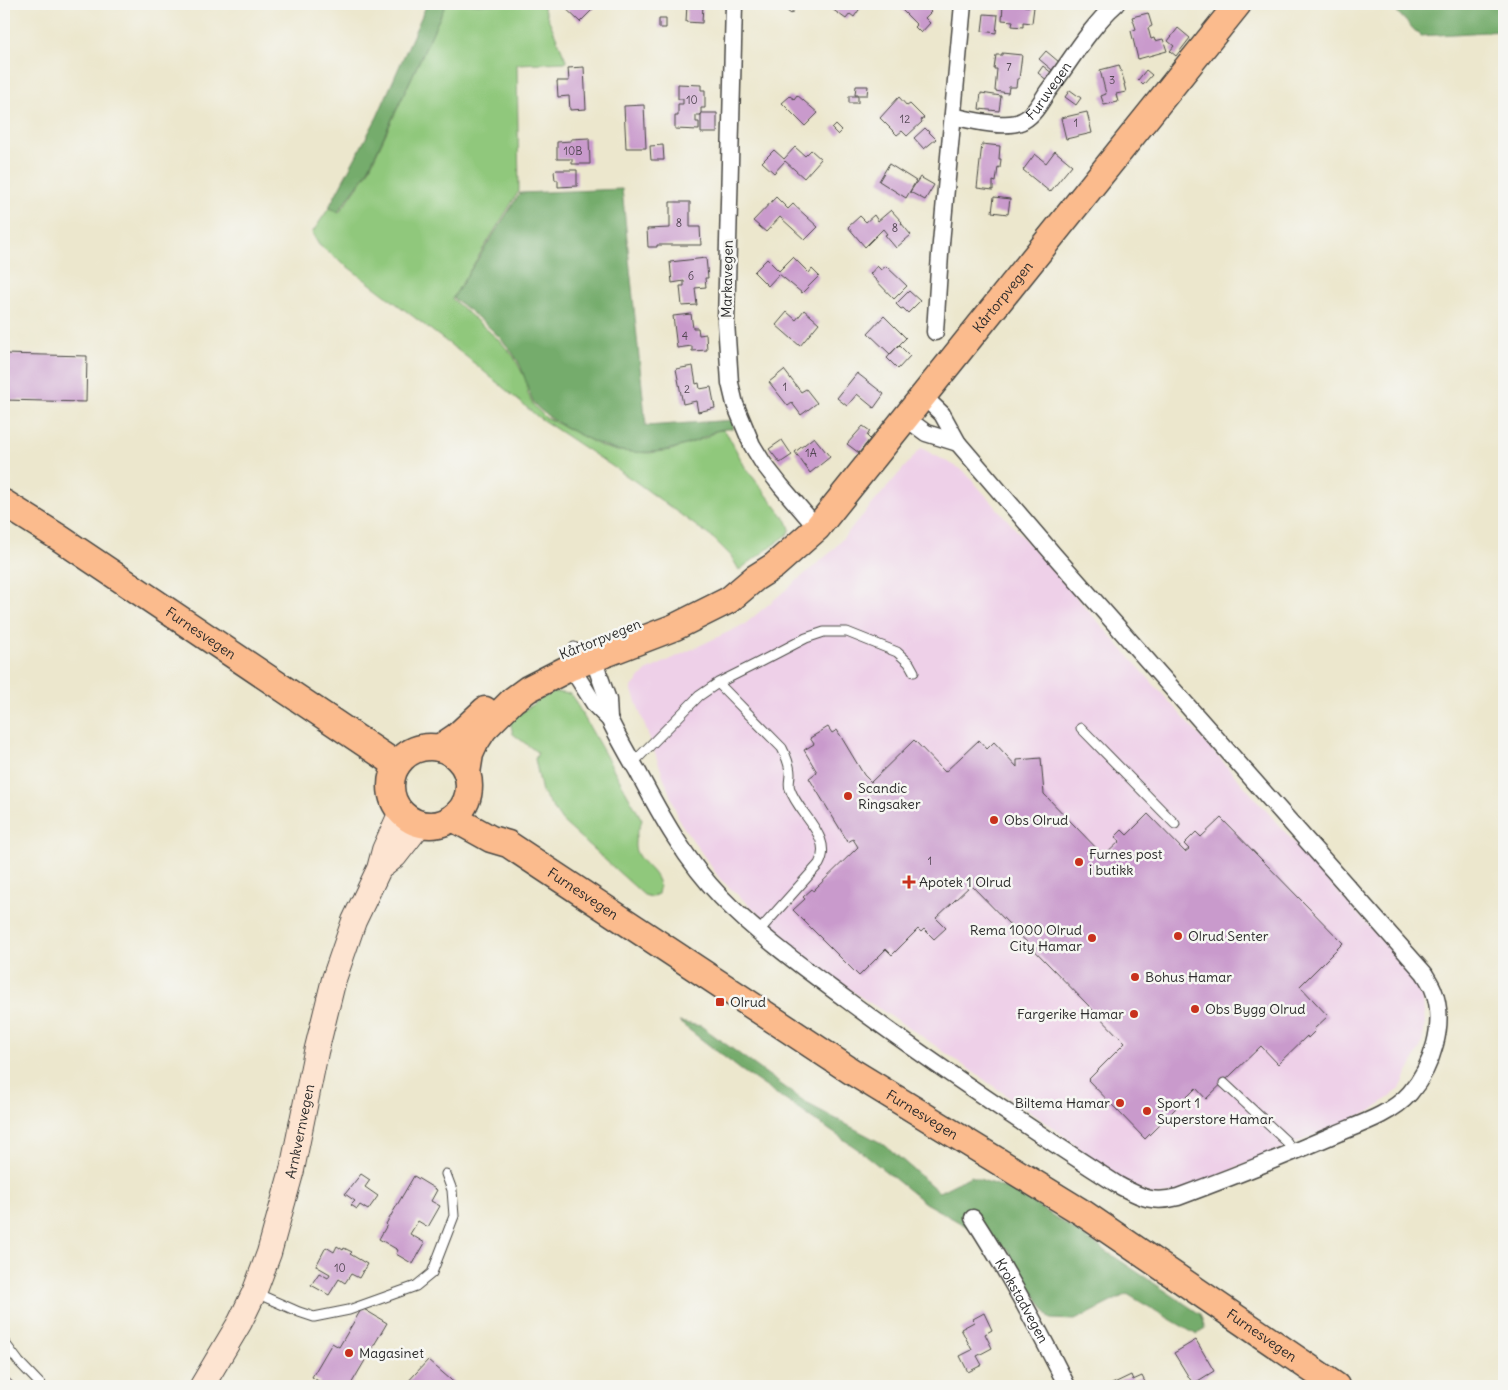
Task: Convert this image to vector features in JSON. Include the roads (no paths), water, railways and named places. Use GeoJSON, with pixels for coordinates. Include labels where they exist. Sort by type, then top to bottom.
{"type":"FeatureCollection","features":[{"type":"Feature","properties":{"kind":"main road","name":"Kårtorpvegen"},"geometry":{"type":"LineString","coordinates":[[467,773],[470,754],[484,729],[496,715],[528,689],[579,658],[755,578],[821,530],[923,396],[1238,4]]}},
{"type":"Feature","properties":{"kind":"main road","name":"Furnesvegen"},"geometry":{"type":"LineString","coordinates":[[4,503],[67,542],[397,765]]}},
{"type":"Feature","properties":{"kind":"main road","name":"Kårtorpvegen"},"geometry":{"type":"LineString","coordinates":[[439,748],[457,736],[527,674],[550,660],[579,658]]}},
{"type":"Feature","properties":{"kind":"main road"},"geometry":{"type":"LineString","coordinates":[[430,747],[439,748],[448,751],[456,757],[467,773],[469,792],[460,810],[437,825],[411,818],[393,798],[391,789],[393,773],[397,765],[411,752],[430,747]]}},
{"type":"Feature","properties":{"kind":"main road","name":"Furnesvegen"},"geometry":{"type":"LineString","coordinates":[[460,810],[496,828],[508,844],[851,1070],[1083,1213],[1336,1386]]}},
{"type":"Feature","properties":{"kind":"main road","name":"Arnkvernvegen"},"geometry":{"type":"LineString","coordinates":[[202,1386],[240,1322],[254,1293],[269,1253],[284,1203],[316,1052],[334,979],[354,921],[379,869],[384,850],[411,818]]}},
{"type":"Feature","properties":{"kind":"street","name":"Markavegen"},"geometry":{"type":"LineString","coordinates":[[734,4],[726,322],[730,383],[735,404],[752,446],[781,486],[821,530]]}},
{"type":"Feature","properties":{"kind":"street"},"geometry":{"type":"LineString","coordinates":[[935,332],[940,254],[964,4]]}},
{"type":"Feature","properties":{"kind":"street","name":"Furuvegen"},"geometry":{"type":"LineString","coordinates":[[953,116],[1005,124],[1025,120],[1106,13],[1116,4]]}},
{"type":"Feature","properties":{"kind":"street"},"geometry":{"type":"LineString","coordinates":[[579,658],[595,705],[610,719],[666,823],[696,867],[720,896],[759,931],[844,997],[959,1080],[1118,1186],[1154,1201],[1178,1197],[1292,1153],[1392,1109],[1410,1093],[1428,1066],[1438,1036],[1438,1009],[1434,990],[1424,973],[1054,555],[958,443],[942,414],[923,396]]}},
{"type":"Feature","properties":{"kind":"street"},"geometry":{"type":"LineString","coordinates":[[906,418],[926,433],[958,443]]}},
{"type":"Feature","properties":{"kind":"street"},"geometry":{"type":"LineString","coordinates":[[579,658],[608,700],[610,719]]}},
{"type":"Feature","properties":{"kind":"street","name":"Krokstadvegen"},"geometry":{"type":"LineString","coordinates":[[973,1218],[1009,1274],[1067,1386]]}},
{"type":"Feature","properties":{"kind":"lane"},"geometry":{"type":"LineString","coordinates":[[633,764],[699,696],[718,683],[806,638],[824,632],[834,630],[847,632],[897,652],[909,663],[914,672]]}},
{"type":"Feature","properties":{"kind":"lane"},"geometry":{"type":"LineString","coordinates":[[718,683],[782,748],[790,771],[789,788],[823,844],[823,857],[819,864],[759,931]]}},
{"type":"Feature","properties":{"kind":"lane"},"geometry":{"type":"LineString","coordinates":[[1081,728],[1175,824]]}},
{"type":"Feature","properties":{"kind":"lane"},"geometry":{"type":"LineString","coordinates":[[1224,1082],[1287,1142],[1292,1153]]}},
{"type":"Feature","properties":{"kind":"lane"},"geometry":{"type":"LineString","coordinates":[[254,1293],[314,1317],[349,1310],[416,1286],[432,1273],[454,1216],[452,1190],[446,1174]]}},
{"type":"Feature","properties":{"kind":"lane"},"geometry":{"type":"LineString","coordinates":[[4,1342],[19,1362],[42,1386]]}},
{"type":"Feature","properties":{"kind":"place","name":"Scandic Ringsaker"},"geometry":{"type":"Point","coordinates":[848,796]}},
{"type":"Feature","properties":{"kind":"place","name":"Obs Olrud"},"geometry":{"type":"Point","coordinates":[994,820]}},
{"type":"Feature","properties":{"kind":"place","name":"Furnes post i butikk"},"geometry":{"type":"Point","coordinates":[1079,862]}},
{"type":"Feature","properties":{"kind":"place","name":"Apotek 1 Olrud"},"geometry":{"type":"Point","coordinates":[909,882]}},
{"type":"Feature","properties":{"kind":"place","name":"Olrud Senter"},"geometry":{"type":"Point","coordinates":[1178,936]}},
{"type":"Feature","properties":{"kind":"place","name":"Rema 1000 Olrud City Hamar"},"geometry":{"type":"Point","coordinates":[1092,938]}},
{"type":"Feature","properties":{"kind":"place","name":"Bohus Hamar"},"geometry":{"type":"Point","coordinates":[1135,977]}},
{"type":"Feature","properties":{"kind":"place","name":"Olrud"},"geometry":{"type":"Point","coordinates":[720,1002]}},
{"type":"Feature","properties":{"kind":"place","name":"Obs Bygg Olrud"},"geometry":{"type":"Point","coordinates":[1195,1009]}},
{"type":"Feature","properties":{"kind":"place","name":"Fargerike Hamar"},"geometry":{"type":"Point","coordinates":[1134,1014]}},
{"type":"Feature","properties":{"kind":"place","name":"Biltema Hamar"},"geometry":{"type":"Point","coordinates":[1120,1103]}},
{"type":"Feature","properties":{"kind":"place","name":"Sport 1 Superstore Hamar"},"geometry":{"type":"Point","coordinates":[1147,1111]}},
{"type":"Feature","properties":{"kind":"place","name":"Magasinet"},"geometry":{"type":"Point","coordinates":[349,1353]}}]}
